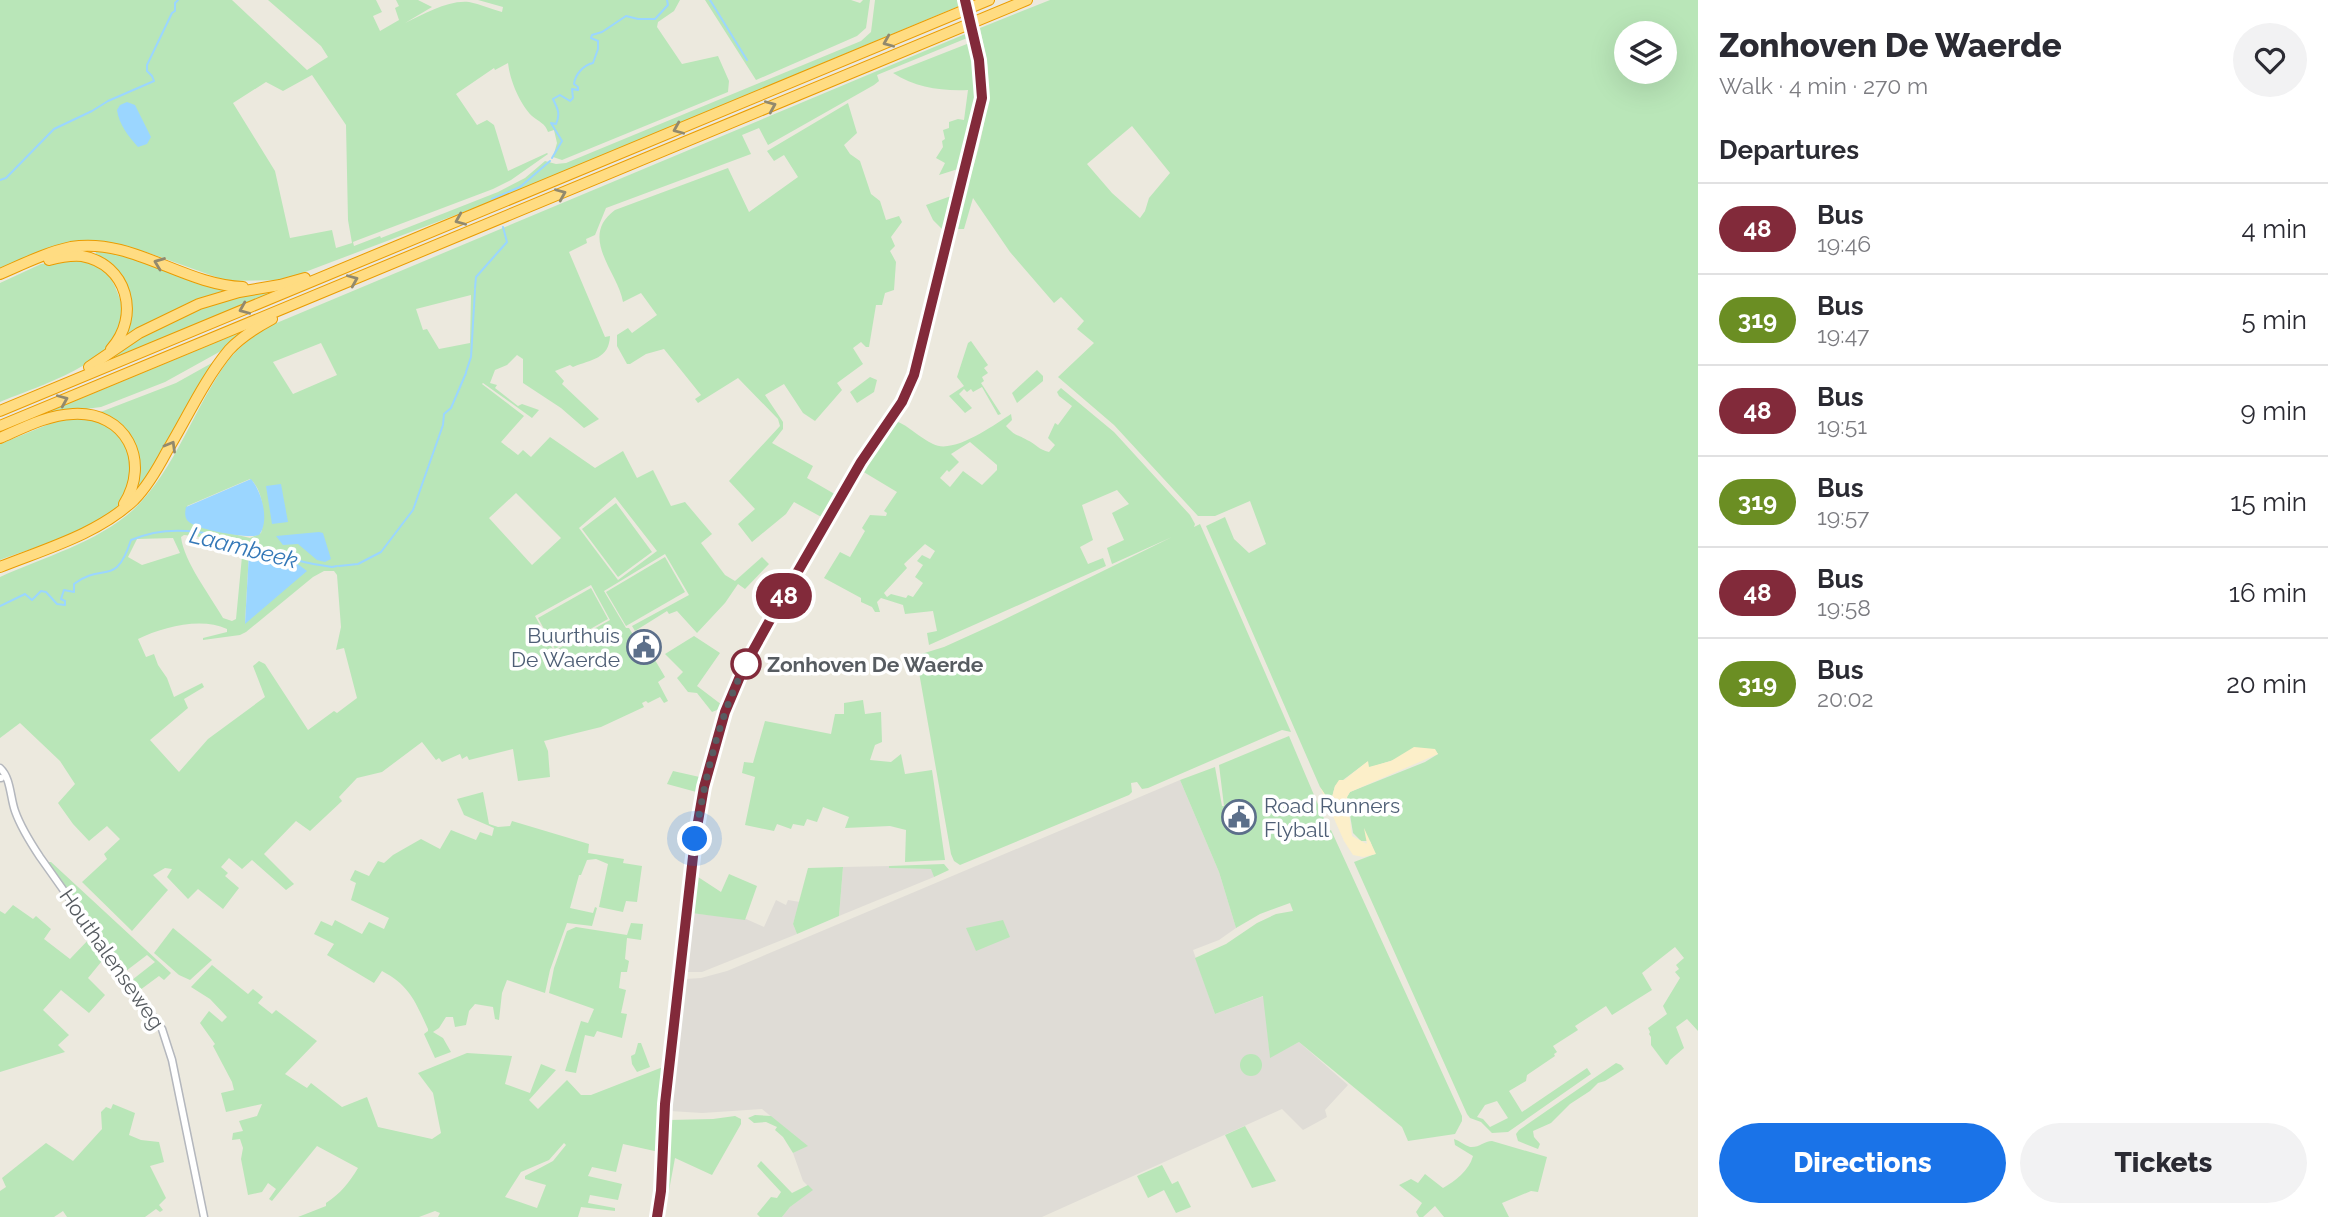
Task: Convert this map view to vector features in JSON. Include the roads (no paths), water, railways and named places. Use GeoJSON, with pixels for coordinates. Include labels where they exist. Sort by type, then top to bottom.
{"type":"FeatureCollection","features":[{"type":"Feature","properties":{"kind":"highway"},"geometry":{"type":"LineString","coordinates":[[0,411],[989,0]]}},
{"type":"Feature","properties":{"kind":"highway"},"geometry":{"type":"LineString","coordinates":[[0,426],[1027,0]]}},
{"type":"Feature","properties":{"kind":"highway"},"geometry":{"type":"LineString","coordinates":[[0,274],[59,250],[95,246],[129,252],[221,285],[272,287]]}},
{"type":"Feature","properties":{"kind":"highway"},"geometry":{"type":"LineString","coordinates":[[0,404],[86,369],[139,333],[176,314],[217,298],[272,287],[313,275],[378,249],[397,246]]}},
{"type":"Feature","properties":{"kind":"highway"},"geometry":{"type":"LineString","coordinates":[[0,279],[41,262],[72,256],[94,260],[113,273],[126,297],[128,312],[125,327],[112,348],[86,369]]}},
{"type":"Feature","properties":{"kind":"highway"},"geometry":{"type":"LineString","coordinates":[[0,567],[83,533],[121,510],[144,489],[229,350],[290,306]]}},
{"type":"Feature","properties":{"kind":"highway"},"geometry":{"type":"LineString","coordinates":[[0,438],[58,416],[88,414],[106,420],[127,439],[135,458],[136,479],[121,510]]}},
{"type":"Feature","properties":{"kind":"street"},"geometry":{"type":"LineString","coordinates":[[657,1217],[669,1065],[695,839],[704,787],[725,712],[744,667],[861,462],[902,402],[914,375],[982,98],[981,72],[965,0]]}},
{"type":"Feature","properties":{"kind":"street","name":"Houthalenseweg"},"geometry":{"type":"LineString","coordinates":[[0,768],[8,779],[10,794]]}},
{"type":"Feature","properties":{"kind":"street","name":"Houthalenseweg"},"geometry":{"type":"LineString","coordinates":[[0,778],[10,794],[23,830],[40,857],[162,1029],[172,1060],[204,1217]]}},
{"type":"Feature","properties":{"kind":"water"},"geometry":{"type":"Polygon","coordinates":[[[127,102],[135,105],[151,137],[147,144],[138,147],[122,125],[117,110],[127,102]]]}},
{"type":"Feature","properties":{"kind":"water"},"geometry":{"type":"Polygon","coordinates":[[[251,479],[263,507],[264,522],[259,535],[245,536],[212,531],[186,519],[186,507],[251,479]]]}},
{"type":"Feature","properties":{"kind":"water"},"geometry":{"type":"Polygon","coordinates":[[[281,484],[288,522],[272,524],[266,486],[281,484]]]}},
{"type":"Feature","properties":{"kind":"water"},"geometry":{"type":"Polygon","coordinates":[[[323,533],[331,559],[325,562],[317,560],[298,544],[283,545],[276,536],[323,533]]]}},
{"type":"Feature","properties":{"kind":"water"},"geometry":{"type":"Polygon","coordinates":[[[257,550],[263,560],[273,562],[291,559],[307,571],[245,624],[249,552],[257,550]]]}},
{"type":"Feature","properties":{"kind":"waterway"},"geometry":{"type":"LineString","coordinates":[[0,180],[6,178],[54,129],[154,81],[147,71],[147,65],[178,0]]}},
{"type":"Feature","properties":{"kind":"waterway","name":"Laambeek"},"geometry":{"type":"LineString","coordinates":[[552,158],[562,141],[551,123],[556,124],[558,117],[553,99],[560,95],[570,101],[573,98],[572,89],[578,90],[574,84],[576,77],[583,68],[593,63],[598,49],[598,41],[591,38],[592,35],[602,32],[626,16],[655,19],[668,5],[667,0]]}},
{"type":"Feature","properties":{"kind":"waterway"},"geometry":{"type":"LineString","coordinates":[[710,0],[747,60]]}},
{"type":"Feature","properties":{"kind":"waterway","name":"Laambeek"},"geometry":{"type":"LineString","coordinates":[[492,199],[520,187],[550,161]]}},
{"type":"Feature","properties":{"kind":"waterway","name":"Laambeek"},"geometry":{"type":"LineString","coordinates":[[475,288],[476,277],[507,242],[503,227]]}},
{"type":"Feature","properties":{"kind":"waterway","name":"Laambeek"},"geometry":{"type":"LineString","coordinates":[[466,372],[471,357],[475,290]]}},
{"type":"Feature","properties":{"kind":"waterway","name":"Laambeek"},"geometry":{"type":"LineString","coordinates":[[339,566],[358,564],[381,552],[413,510],[443,425],[444,414],[451,408],[466,373]]}},
{"type":"Feature","properties":{"kind":"waterway","name":"Laambeek"},"geometry":{"type":"LineString","coordinates":[[0,606],[25,594],[32,600],[41,591],[46,592],[57,604],[65,605],[65,601],[61,599],[64,590],[74,592],[74,584],[84,578],[114,569],[120,564],[131,540],[153,533],[195,532],[237,541],[304,562],[337,566]]}},
{"type":"Feature","properties":{"kind":"place","name":"Buurthuis De Waerde"},"geometry":{"type":"Point","coordinates":[644,647]}},
{"type":"Feature","properties":{"kind":"place","name":"Zonhoven De Waerde"},"geometry":{"type":"Point","coordinates":[746,664]}},
{"type":"Feature","properties":{"kind":"place","name":"Road Runners Flyball"},"geometry":{"type":"Point","coordinates":[1239,817]}}]}
